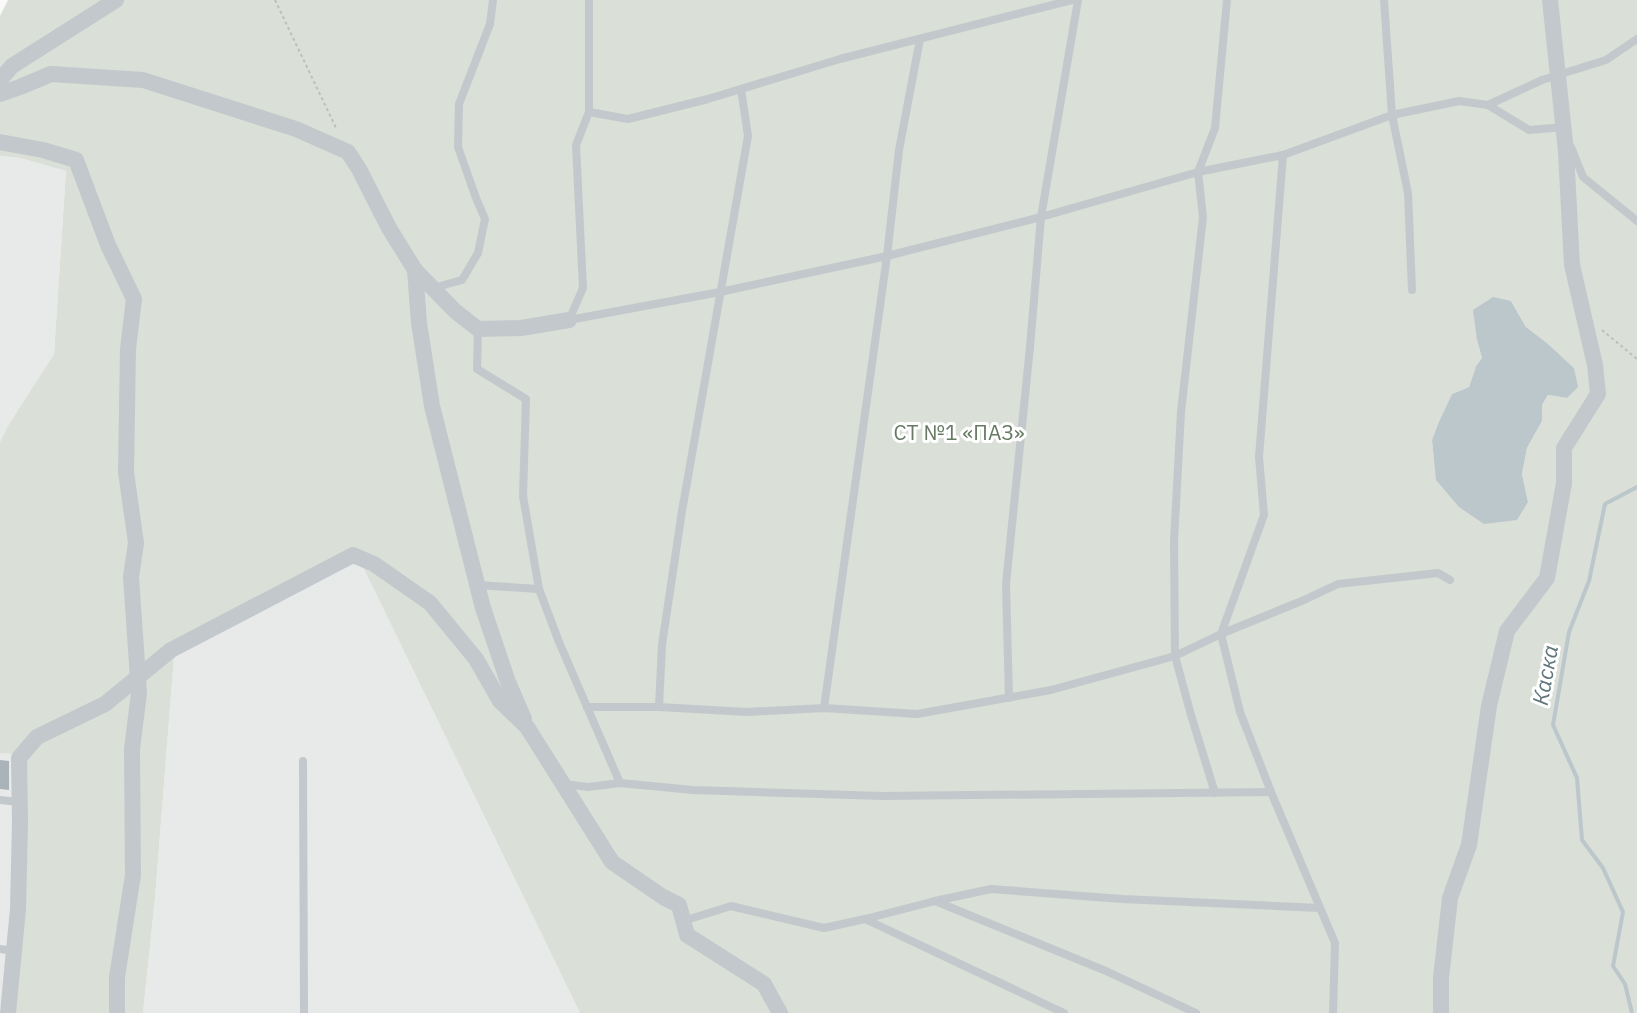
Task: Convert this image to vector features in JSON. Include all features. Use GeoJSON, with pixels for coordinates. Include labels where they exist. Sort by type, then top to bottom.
{"type":"FeatureCollection","features":[{"type":"Feature","properties":{"kind":"street"},"geometry":{"type":"LineString","coordinates":[[0,80],[12,66],[116,0]]}},
{"type":"Feature","properties":{"kind":"street"},"geometry":{"type":"LineString","coordinates":[[1441,1013],[1441,978],[1450,898],[1469,845],[1489,706],[1507,631],[1548,578],[1564,483],[1564,448],[1598,394],[1595,365],[1572,265],[1564,127],[1550,0]]}},
{"type":"Feature","properties":{"kind":"street"},"geometry":{"type":"LineString","coordinates":[[0,94],[51,74],[143,80],[296,129],[348,153],[415,270],[454,311],[478,328],[521,328],[569,320]]}},
{"type":"Feature","properties":{"kind":"street"},"geometry":{"type":"LineString","coordinates":[[0,142],[43,150],[76,160],[108,245],[134,299],[128,349],[126,472],[136,543],[131,577],[139,693],[132,749],[133,875],[117,977],[117,1013]]}},
{"type":"Feature","properties":{"kind":"street"},"geometry":{"type":"LineString","coordinates":[[415,270],[418,323],[432,406],[483,608],[508,682],[528,727],[612,862],[663,897],[679,905],[687,935],[764,984],[780,1013]]}},
{"type":"Feature","properties":{"kind":"street"},"geometry":{"type":"LineString","coordinates":[[5,1006],[7,950],[18,909],[19,758],[37,737],[105,704],[171,650],[353,555],[374,564],[430,603],[476,659],[500,701],[528,727]]}},
{"type":"Feature","properties":{"kind":"lane"},"geometry":{"type":"LineString","coordinates":[[433,288],[462,280],[478,253],[485,219],[458,147],[459,104],[490,24],[493,0]]}},
{"type":"Feature","properties":{"kind":"lane"},"geometry":{"type":"LineString","coordinates":[[569,320],[583,288],[576,145],[589,112],[589,0]]}},
{"type":"Feature","properties":{"kind":"lane"},"geometry":{"type":"LineString","coordinates":[[589,112],[628,119],[741,89],[840,59],[1072,0]]}},
{"type":"Feature","properties":{"kind":"lane"},"geometry":{"type":"LineString","coordinates":[[1009,698],[1006,584],[1041,217],[1078,0]]}},
{"type":"Feature","properties":{"kind":"lane"},"geometry":{"type":"LineString","coordinates":[[1215,793],[1175,656],[1174,541],[1180,424],[1203,217],[1198,172],[1215,128],[1227,0]]}},
{"type":"Feature","properties":{"kind":"lane"},"geometry":{"type":"LineString","coordinates":[[1384,0],[1392,115],[1408,193],[1412,290]]}},
{"type":"Feature","properties":{"kind":"lane"},"geometry":{"type":"LineString","coordinates":[[824,708],[887,256],[899,150],[920,39]]}},
{"type":"Feature","properties":{"kind":"lane"},"geometry":{"type":"LineString","coordinates":[[1488,105],[1542,80],[1606,60],[1637,39]]}},
{"type":"Feature","properties":{"kind":"lane"},"geometry":{"type":"LineString","coordinates":[[659,707],[662,645],[682,511],[748,136],[741,89]]}},
{"type":"Feature","properties":{"kind":"lane"},"geometry":{"type":"LineString","coordinates":[[569,320],[720,292],[887,256],[1041,217],[1198,172],[1283,155],[1392,115],[1459,101],[1488,105],[1529,130],[1564,127],[1583,177],[1637,221]]}},
{"type":"Feature","properties":{"kind":"lane"},"geometry":{"type":"LineString","coordinates":[[1283,155],[1259,458],[1264,515],[1221,634],[1240,712],[1335,943],[1333,1013]]}},
{"type":"Feature","properties":{"kind":"lane"},"geometry":{"type":"LineString","coordinates":[[478,328],[477,369],[526,399],[523,496],[539,589],[559,642],[620,783]]}},
{"type":"Feature","properties":{"kind":"lane"},"geometry":{"type":"LineString","coordinates":[[587,707],[659,707],[747,712],[824,708],[917,714],[1051,690],[1175,656],[1338,584],[1437,573],[1450,580]]}},
{"type":"Feature","properties":{"kind":"lane"},"geometry":{"type":"LineString","coordinates":[[477,585],[539,589]]}},
{"type":"Feature","properties":{"kind":"lane"},"geometry":{"type":"LineString","coordinates":[[303,762],[304,1013]]}},
{"type":"Feature","properties":{"kind":"lane"},"geometry":{"type":"LineString","coordinates":[[564,784],[588,787],[620,783],[693,790],[883,796],[1271,792]]}},
{"type":"Feature","properties":{"kind":"lane"},"geometry":{"type":"LineString","coordinates":[[0,800],[20,802]]}},
{"type":"Feature","properties":{"kind":"lane"},"geometry":{"type":"LineString","coordinates":[[683,921],[731,906],[824,928],[991,889],[1122,899],[1320,908]]}},
{"type":"Feature","properties":{"kind":"lane"},"geometry":{"type":"LineString","coordinates":[[935,901],[1106,971],[1196,1013]]}},
{"type":"Feature","properties":{"kind":"lane"},"geometry":{"type":"LineString","coordinates":[[865,919],[1064,1013]]}},
{"type":"Feature","properties":{"kind":"path"},"geometry":{"type":"LineString","coordinates":[[275,0],[338,131]]}},
{"type":"Feature","properties":{"kind":"shaded area"},"geometry":{"type":"Polygon","coordinates":[[[0,156],[20,158],[66,171],[54,354],[0,442],[0,156]]]}},
{"type":"Feature","properties":{"kind":"shaded area"},"geometry":{"type":"Polygon","coordinates":[[[1493,297],[1511,301],[1526,327],[1574,368],[1578,387],[1567,398],[1548,395],[1542,405],[1542,421],[1527,448],[1522,474],[1528,502],[1517,520],[1484,524],[1459,507],[1436,480],[1432,440],[1452,394],[1469,387],[1476,366],[1482,358],[1473,310],[1493,297]]]}},
{"type":"Feature","properties":{"kind":"shaded area"},"geometry":{"type":"Polygon","coordinates":[[[351,563],[363,567],[580,1013],[143,1013],[155,898],[174,655],[351,563]]]}},
{"type":"Feature","properties":{"kind":"shaded area"},"geometry":{"type":"Polygon","coordinates":[[[0,753],[15,754],[14,907],[0,1013],[0,753]]]}},
{"type":"Feature","properties":{"kind":"green space","name":"СТ №1 «ПАЗ»"},"geometry":{"type":"Polygon","coordinates":[[[8,0],[1637,0],[1637,1013],[580,1013],[363,567],[351,563],[174,656],[155,898],[143,1013],[4,1013],[14,907],[15,754],[0,753],[0,442],[54,354],[66,171],[20,158],[0,156],[0,16],[8,0]],[[1511,301],[1477,340],[1482,358],[1476,366],[1469,387],[1452,394],[1432,440],[1434,459],[1528,502],[1522,474],[1527,448],[1542,421],[1542,405],[1548,395],[1567,398],[1574,368],[1526,327],[1511,301]]]}},
{"type":"Feature","properties":{"kind":"building"},"geometry":{"type":"Polygon","coordinates":[[[0,760],[9,761],[9,790],[0,789],[0,760]]]}},
{"type":"Feature","properties":{"kind":"waterway","name":"Каска"},"geometry":{"type":"LineString","coordinates":[[1632,1013],[1625,984],[1613,966],[1623,912],[1603,868],[1582,840],[1577,778],[1553,725],[1569,632],[1589,581],[1605,504],[1637,487]]}}]}
